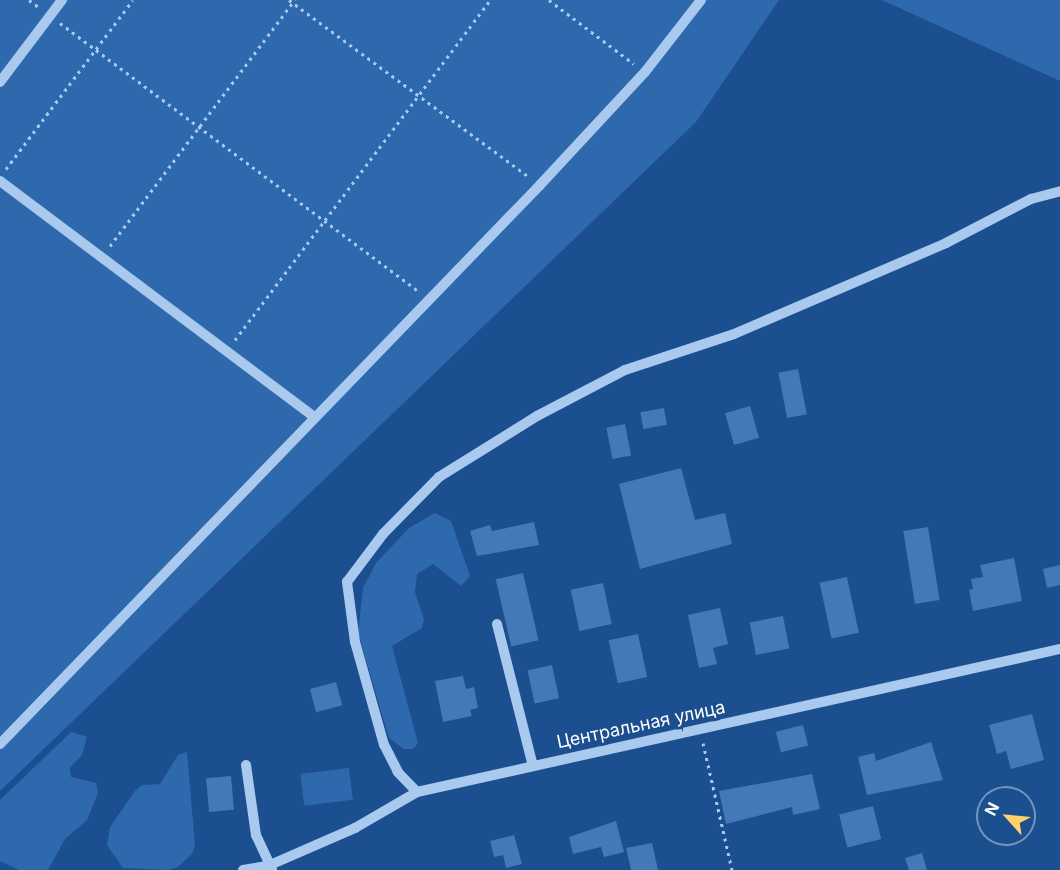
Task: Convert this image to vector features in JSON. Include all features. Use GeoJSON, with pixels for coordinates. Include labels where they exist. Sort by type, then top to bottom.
{"type":"FeatureCollection","features":[{"type":"Feature","properties":{"kind":"street"},"geometry":{"type":"LineString","coordinates":[[0,82],[62,0]]}},
{"type":"Feature","properties":{"kind":"street"},"geometry":{"type":"LineString","coordinates":[[0,744],[80,665],[313,416],[540,185],[645,72],[701,0]]}},
{"type":"Feature","properties":{"kind":"street"},"geometry":{"type":"LineString","coordinates":[[0,179],[313,416]]}},
{"type":"Feature","properties":{"kind":"street"},"geometry":{"type":"LineString","coordinates":[[417,792],[398,772],[384,745],[356,642],[347,582],[383,534],[439,477],[537,416],[625,370],[734,334],[946,243],[1031,199],[1060,190]]}},
{"type":"Feature","properties":{"kind":"street"},"geometry":{"type":"LineString","coordinates":[[497,624],[534,766]]}},
{"type":"Feature","properties":{"kind":"street","name":"Центральная улица"},"geometry":{"type":"LineString","coordinates":[[243,870],[271,867],[355,828],[417,792],[1060,649]]}},
{"type":"Feature","properties":{"kind":"street"},"geometry":{"type":"LineString","coordinates":[[246,765],[256,835],[271,867]]}},
{"type":"Feature","properties":{"kind":"path"},"geometry":{"type":"LineString","coordinates":[[0,179],[133,0]]}},
{"type":"Feature","properties":{"kind":"path"},"geometry":{"type":"LineString","coordinates":[[226,351],[490,0]]}},
{"type":"Feature","properties":{"kind":"path"},"geometry":{"type":"LineString","coordinates":[[549,0],[645,72]]}},
{"type":"Feature","properties":{"kind":"path"},"geometry":{"type":"LineString","coordinates":[[102,257],[292,1],[540,185]]}},
{"type":"Feature","properties":{"kind":"path"},"geometry":{"type":"LineString","coordinates":[[50,16],[427,298]]}},
{"type":"Feature","properties":{"kind":"path"},"geometry":{"type":"LineString","coordinates":[[700,729],[732,870]]}},
{"type":"Feature","properties":{"kind":"shaded area"},"geometry":{"type":"Polygon","coordinates":[[[0,0],[779,0],[696,122],[0,791],[0,0]]]}},
{"type":"Feature","properties":{"kind":"shaded area"},"geometry":{"type":"Polygon","coordinates":[[[882,0],[1060,0],[1060,81],[882,0]]]}},
{"type":"Feature","properties":{"kind":"shaded area"},"geometry":{"type":"Polygon","coordinates":[[[435,513],[451,521],[470,576],[461,586],[433,564],[417,574],[415,592],[424,619],[422,628],[392,646],[418,743],[413,749],[404,749],[389,738],[358,633],[363,588],[376,563],[409,528],[435,513]]]}},
{"type":"Feature","properties":{"kind":"shaded area"},"geometry":{"type":"Polygon","coordinates":[[[71,732],[87,737],[82,755],[70,768],[71,777],[96,783],[98,793],[87,820],[65,839],[48,870],[19,870],[0,861],[0,800],[71,732]]]}},
{"type":"Feature","properties":{"kind":"shaded area"},"geometry":{"type":"Polygon","coordinates":[[[187,752],[195,845],[192,854],[178,867],[168,870],[123,868],[107,845],[110,827],[135,791],[142,785],[160,784],[178,755],[187,752]]]}},
{"type":"Feature","properties":{"kind":"shaded area"},"geometry":{"type":"Polygon","coordinates":[[[349,768],[353,800],[304,806],[300,774],[349,768]]]}},
{"type":"Feature","properties":{"kind":"building"},"geometry":{"type":"Polygon","coordinates":[[[798,369],[807,414],[787,418],[778,373],[798,369]]]}},
{"type":"Feature","properties":{"kind":"building"},"geometry":{"type":"Polygon","coordinates":[[[750,406],[759,438],[734,445],[725,413],[750,406]]]}},
{"type":"Feature","properties":{"kind":"building"},"geometry":{"type":"Polygon","coordinates":[[[664,408],[667,425],[643,429],[640,412],[664,408]]]}},
{"type":"Feature","properties":{"kind":"building"},"geometry":{"type":"Polygon","coordinates":[[[625,424],[631,455],[612,459],[606,428],[625,424]]]}},
{"type":"Feature","properties":{"kind":"building"},"geometry":{"type":"Polygon","coordinates":[[[681,468],[695,520],[725,513],[732,544],[640,569],[619,484],[681,468]]]}},
{"type":"Feature","properties":{"kind":"building"},"geometry":{"type":"Polygon","coordinates":[[[534,522],[539,545],[477,556],[470,531],[490,525],[492,531],[534,522]]]}},
{"type":"Feature","properties":{"kind":"building"},"geometry":{"type":"Polygon","coordinates":[[[928,527],[940,600],[915,604],[903,531],[928,527]]]}},
{"type":"Feature","properties":{"kind":"building"},"geometry":{"type":"Polygon","coordinates":[[[1014,558],[1022,601],[973,611],[969,590],[973,589],[971,579],[983,577],[980,565],[1014,558]]]}},
{"type":"Feature","properties":{"kind":"building"},"geometry":{"type":"Polygon","coordinates":[[[1060,565],[1060,585],[1047,588],[1043,569],[1060,565]]]}},
{"type":"Feature","properties":{"kind":"building"},"geometry":{"type":"Polygon","coordinates":[[[523,573],[539,640],[511,647],[496,579],[523,573]]]}},
{"type":"Feature","properties":{"kind":"building"},"geometry":{"type":"Polygon","coordinates":[[[847,577],[859,633],[831,639],[820,583],[847,577]]]}},
{"type":"Feature","properties":{"kind":"building"},"geometry":{"type":"Polygon","coordinates":[[[603,583],[612,624],[579,631],[571,590],[603,583]]]}},
{"type":"Feature","properties":{"kind":"building"},"geometry":{"type":"Polygon","coordinates":[[[720,608],[728,644],[713,648],[717,664],[699,668],[688,615],[720,608]]]}},
{"type":"Feature","properties":{"kind":"building"},"geometry":{"type":"Polygon","coordinates":[[[783,616],[789,648],[756,655],[750,622],[783,616]]]}},
{"type":"Feature","properties":{"kind":"building"},"geometry":{"type":"Polygon","coordinates":[[[638,634],[647,677],[618,683],[609,640],[638,634]]]}},
{"type":"Feature","properties":{"kind":"building"},"geometry":{"type":"Polygon","coordinates":[[[552,665],[559,698],[535,703],[528,670],[552,665]]]}},
{"type":"Feature","properties":{"kind":"building"},"geometry":{"type":"Polygon","coordinates":[[[463,676],[466,689],[474,687],[478,708],[470,710],[472,716],[443,722],[435,681],[463,676]]]}},
{"type":"Feature","properties":{"kind":"building"},"geometry":{"type":"Polygon","coordinates":[[[336,682],[342,705],[316,712],[310,689],[336,682]]]}},
{"type":"Feature","properties":{"kind":"building"},"geometry":{"type":"Polygon","coordinates":[[[1032,714],[1044,760],[1011,769],[1006,751],[997,754],[989,725],[1032,714]]]}},
{"type":"Feature","properties":{"kind":"building"},"geometry":{"type":"Polygon","coordinates":[[[803,725],[808,745],[781,752],[776,732],[803,725]]]}},
{"type":"Feature","properties":{"kind":"building"},"geometry":{"type":"Polygon","coordinates":[[[931,742],[943,780],[867,795],[858,757],[874,753],[876,761],[931,742]]]}},
{"type":"Feature","properties":{"kind":"building"},"geometry":{"type":"Polygon","coordinates":[[[812,774],[820,809],[793,815],[792,807],[726,824],[719,791],[812,774]]]}},
{"type":"Feature","properties":{"kind":"building"},"geometry":{"type":"Polygon","coordinates":[[[231,776],[234,810],[209,812],[206,778],[231,776]]]}},
{"type":"Feature","properties":{"kind":"building"},"geometry":{"type":"Polygon","coordinates":[[[873,806],[881,839],[847,847],[839,814],[873,806]]]}},
{"type":"Feature","properties":{"kind":"building"},"geometry":{"type":"Polygon","coordinates":[[[616,821],[624,852],[604,857],[601,847],[573,854],[569,837],[616,821]]]}},
{"type":"Feature","properties":{"kind":"building"},"geometry":{"type":"Polygon","coordinates":[[[514,835],[522,864],[506,868],[503,855],[494,857],[490,841],[514,835]]]}},
{"type":"Feature","properties":{"kind":"building"},"geometry":{"type":"Polygon","coordinates":[[[652,843],[658,870],[631,870],[626,848],[652,843]]]}},
{"type":"Feature","properties":{"kind":"building"},"geometry":{"type":"Polygon","coordinates":[[[922,853],[927,870],[909,870],[905,858],[922,853]]]}}]}
